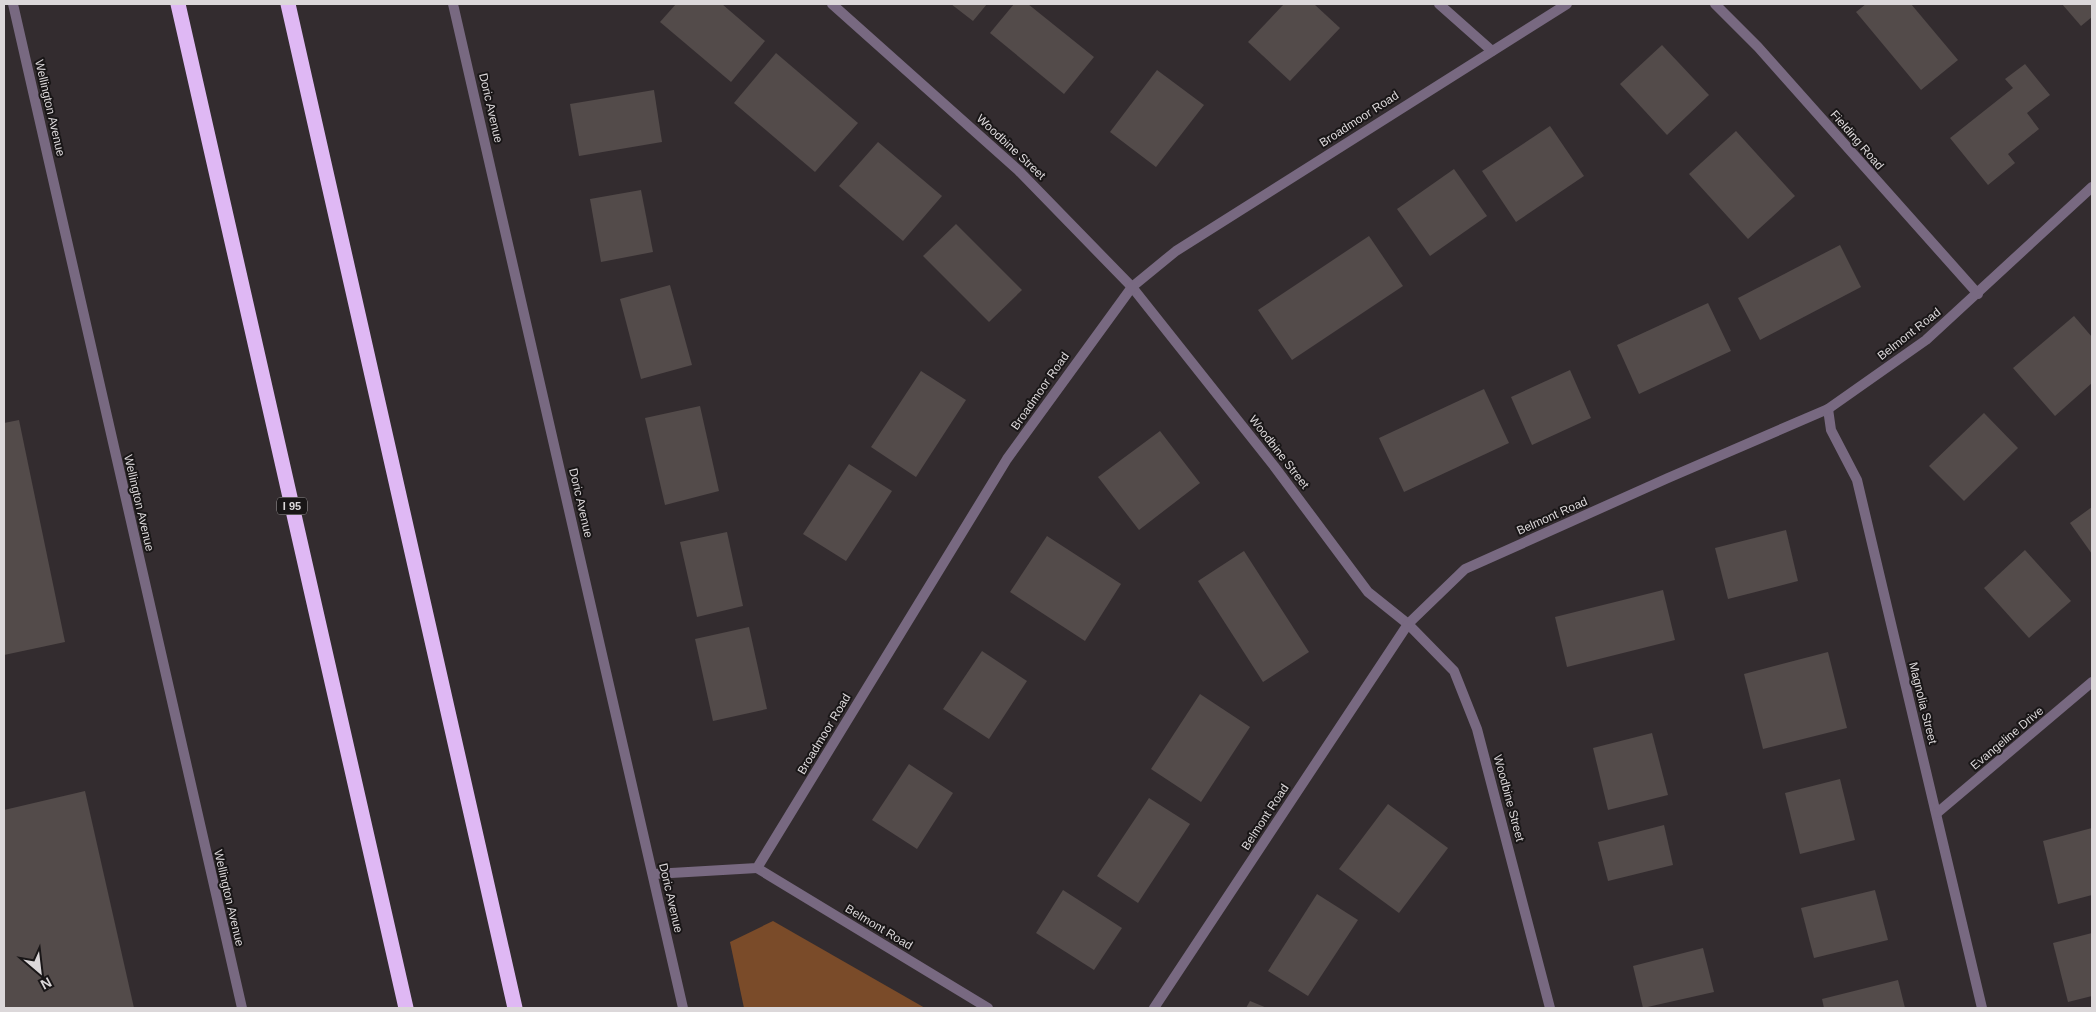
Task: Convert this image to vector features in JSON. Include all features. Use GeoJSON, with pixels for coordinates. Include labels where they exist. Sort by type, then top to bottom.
{"type":"FeatureCollection","features":[{"type":"Feature","properties":{"kind":"highway","name":"I 95"},"geometry":{"type":"LineString","coordinates":[[178,4],[406,1008]]}},
{"type":"Feature","properties":{"kind":"highway"},"geometry":{"type":"LineString","coordinates":[[288,4],[515,1008]]}},
{"type":"Feature","properties":{"kind":"street","name":"Wellington Avenue"},"geometry":{"type":"LineString","coordinates":[[13,4],[242,1008]]}},
{"type":"Feature","properties":{"kind":"street","name":"Doric Avenue"},"geometry":{"type":"LineString","coordinates":[[452,4],[654,874],[683,1008]]}},
{"type":"Feature","properties":{"kind":"street","name":"Woodbine Street"},"geometry":{"type":"LineString","coordinates":[[832,4],[1018,170],[1132,286],[1274,466],[1368,592],[1408,624],[1454,671],[1477,729],[1550,1008]]}},
{"type":"Feature","properties":{"kind":"street"},"geometry":{"type":"LineString","coordinates":[[1439,4],[1492,51]]}},
{"type":"Feature","properties":{"kind":"street","name":"Broadmoor Road"},"geometry":{"type":"LineString","coordinates":[[757,868],[1007,459],[1132,286],[1176,251],[1568,4]]}},
{"type":"Feature","properties":{"kind":"street","name":"Fielding Road"},"geometry":{"type":"LineString","coordinates":[[1715,4],[1758,47],[1978,294]]}},
{"type":"Feature","properties":{"kind":"street","name":"Belmont Road"},"geometry":{"type":"LineString","coordinates":[[1154,1008],[1408,624],[1465,569],[1828,409],[1926,340],[2092,187]]}},
{"type":"Feature","properties":{"kind":"street","name":"Magnolia Street"},"geometry":{"type":"LineString","coordinates":[[1828,409],[1832,430],[1858,480],[1982,1008]]}},
{"type":"Feature","properties":{"kind":"street","name":"Evangeline Drive"},"geometry":{"type":"LineString","coordinates":[[1937,813],[2092,682]]}},
{"type":"Feature","properties":{"kind":"street"},"geometry":{"type":"LineString","coordinates":[[654,874],[757,868]]}},
{"type":"Feature","properties":{"kind":"street","name":"Belmont Road"},"geometry":{"type":"LineString","coordinates":[[757,868],[988,1008]]}},
{"type":"Feature","properties":{"kind":"shaded area"},"geometry":{"type":"Polygon","coordinates":[[[773,921],[925,1008],[744,1008],[730,942],[773,921]]]}},
{"type":"Feature","properties":{"kind":"building"},"geometry":{"type":"Polygon","coordinates":[[[676,4],[722,4],[765,41],[731,82],[660,22],[676,4]]]}},
{"type":"Feature","properties":{"kind":"building"},"geometry":{"type":"Polygon","coordinates":[[[951,4],[987,4],[973,21],[951,4]]]}},
{"type":"Feature","properties":{"kind":"building"},"geometry":{"type":"Polygon","coordinates":[[[1014,4],[1028,4],[1094,57],[1064,94],[990,33],[1014,4]]]}},
{"type":"Feature","properties":{"kind":"building"},"geometry":{"type":"Polygon","coordinates":[[[1284,4],[1314,4],[1340,28],[1290,81],[1248,42],[1284,4]]]}},
{"type":"Feature","properties":{"kind":"building"},"geometry":{"type":"Polygon","coordinates":[[[1866,4],[1911,4],[1958,60],[1921,90],[1856,12],[1866,4]]]}},
{"type":"Feature","properties":{"kind":"building"},"geometry":{"type":"Polygon","coordinates":[[[2062,4],[2092,4],[2092,17],[2081,26],[2062,4]]]}},
{"type":"Feature","properties":{"kind":"building"},"geometry":{"type":"Polygon","coordinates":[[[1662,45],[1709,95],[1667,135],[1620,84],[1662,45]]]}},
{"type":"Feature","properties":{"kind":"building"},"geometry":{"type":"Polygon","coordinates":[[[776,53],[858,123],[815,172],[734,103],[776,53]]]}},
{"type":"Feature","properties":{"kind":"building"},"geometry":{"type":"Polygon","coordinates":[[[2025,64],[2050,95],[2027,113],[2039,129],[2008,154],[2015,163],[1988,185],[1950,138],[2013,88],[2005,79],[2025,64]]]}},
{"type":"Feature","properties":{"kind":"building"},"geometry":{"type":"Polygon","coordinates":[[[1157,70],[1204,105],[1156,167],[1110,132],[1157,70]]]}},
{"type":"Feature","properties":{"kind":"building"},"geometry":{"type":"Polygon","coordinates":[[[654,90],[662,142],[579,156],[570,104],[654,90]]]}},
{"type":"Feature","properties":{"kind":"building"},"geometry":{"type":"Polygon","coordinates":[[[1550,126],[1584,176],[1516,222],[1482,171],[1550,126]]]}},
{"type":"Feature","properties":{"kind":"building"},"geometry":{"type":"Polygon","coordinates":[[[1736,131],[1795,196],[1748,239],[1689,174],[1736,131]]]}},
{"type":"Feature","properties":{"kind":"building"},"geometry":{"type":"Polygon","coordinates":[[[878,142],[942,196],[903,241],[839,186],[878,142]]]}},
{"type":"Feature","properties":{"kind":"building"},"geometry":{"type":"Polygon","coordinates":[[[1454,169],[1487,216],[1430,256],[1397,209],[1454,169]]]}},
{"type":"Feature","properties":{"kind":"building"},"geometry":{"type":"Polygon","coordinates":[[[641,190],[653,252],[601,262],[590,199],[641,190]]]}},
{"type":"Feature","properties":{"kind":"building"},"geometry":{"type":"Polygon","coordinates":[[[956,224],[1022,290],[989,322],[923,256],[956,224]]]}},
{"type":"Feature","properties":{"kind":"building"},"geometry":{"type":"Polygon","coordinates":[[[1369,236],[1403,286],[1292,360],[1258,310],[1369,236]]]}},
{"type":"Feature","properties":{"kind":"building"},"geometry":{"type":"Polygon","coordinates":[[[1840,245],[1861,287],[1760,340],[1738,298],[1840,245]]]}},
{"type":"Feature","properties":{"kind":"building"},"geometry":{"type":"Polygon","coordinates":[[[670,285],[692,365],[641,379],[620,299],[670,285]]]}},
{"type":"Feature","properties":{"kind":"building"},"geometry":{"type":"Polygon","coordinates":[[[1708,303],[1731,351],[1639,394],[1617,345],[1708,303]]]}},
{"type":"Feature","properties":{"kind":"building"},"geometry":{"type":"Polygon","coordinates":[[[2074,316],[2092,337],[2092,383],[2055,416],[2013,368],[2074,316]]]}},
{"type":"Feature","properties":{"kind":"building"},"geometry":{"type":"Polygon","coordinates":[[[1570,370],[1591,418],[1532,445],[1511,397],[1570,370]]]}},
{"type":"Feature","properties":{"kind":"building"},"geometry":{"type":"Polygon","coordinates":[[[921,371],[966,400],[916,477],[871,447],[921,371]]]}},
{"type":"Feature","properties":{"kind":"building"},"geometry":{"type":"Polygon","coordinates":[[[1484,389],[1509,443],[1404,492],[1379,438],[1484,389]]]}},
{"type":"Feature","properties":{"kind":"building"},"geometry":{"type":"Polygon","coordinates":[[[700,406],[719,491],[665,505],[645,418],[700,406]]]}},
{"type":"Feature","properties":{"kind":"building"},"geometry":{"type":"Polygon","coordinates":[[[1984,413],[2018,448],[1964,501],[1929,466],[1984,413]]]}},
{"type":"Feature","properties":{"kind":"building"},"geometry":{"type":"Polygon","coordinates":[[[19,420],[65,642],[4,655],[4,423],[19,420]]]}},
{"type":"Feature","properties":{"kind":"building"},"geometry":{"type":"Polygon","coordinates":[[[1160,431],[1200,483],[1139,530],[1098,477],[1160,431]]]}},
{"type":"Feature","properties":{"kind":"building"},"geometry":{"type":"Polygon","coordinates":[[[849,464],[892,491],[846,561],[803,534],[849,464]]]}},
{"type":"Feature","properties":{"kind":"building"},"geometry":{"type":"Polygon","coordinates":[[[2092,507],[2092,554],[2070,523],[2092,507]]]}},
{"type":"Feature","properties":{"kind":"building"},"geometry":{"type":"Polygon","coordinates":[[[1786,530],[1798,581],[1728,599],[1715,548],[1786,530]]]}},
{"type":"Feature","properties":{"kind":"building"},"geometry":{"type":"Polygon","coordinates":[[[727,532],[743,606],[697,617],[680,542],[727,532]]]}},
{"type":"Feature","properties":{"kind":"building"},"geometry":{"type":"Polygon","coordinates":[[[1047,536],[1121,584],[1085,641],[1010,592],[1047,536]]]}},
{"type":"Feature","properties":{"kind":"building"},"geometry":{"type":"Polygon","coordinates":[[[2025,550],[2071,601],[2029,638],[1984,588],[2025,550]]]}},
{"type":"Feature","properties":{"kind":"building"},"geometry":{"type":"Polygon","coordinates":[[[1244,551],[1309,652],[1263,682],[1198,581],[1244,551]]]}},
{"type":"Feature","properties":{"kind":"building"},"geometry":{"type":"Polygon","coordinates":[[[1663,590],[1675,640],[1567,667],[1555,617],[1663,590]]]}},
{"type":"Feature","properties":{"kind":"building"},"geometry":{"type":"Polygon","coordinates":[[[749,627],[767,709],[713,721],[695,639],[749,627]]]}},
{"type":"Feature","properties":{"kind":"building"},"geometry":{"type":"Polygon","coordinates":[[[982,651],[1027,681],[989,739],[943,709],[982,651]]]}},
{"type":"Feature","properties":{"kind":"building"},"geometry":{"type":"Polygon","coordinates":[[[1828,652],[1847,728],[1763,749],[1744,674],[1828,652]]]}},
{"type":"Feature","properties":{"kind":"building"},"geometry":{"type":"Polygon","coordinates":[[[1200,694],[1250,727],[1201,802],[1151,769],[1200,694]]]}},
{"type":"Feature","properties":{"kind":"building"},"geometry":{"type":"Polygon","coordinates":[[[1652,733],[1668,795],[1608,810],[1593,748],[1652,733]]]}},
{"type":"Feature","properties":{"kind":"building"},"geometry":{"type":"Polygon","coordinates":[[[909,764],[953,793],[917,849],[872,820],[909,764]]]}},
{"type":"Feature","properties":{"kind":"building"},"geometry":{"type":"Polygon","coordinates":[[[1840,779],[1855,840],[1800,854],[1785,793],[1840,779]]]}},
{"type":"Feature","properties":{"kind":"building"},"geometry":{"type":"Polygon","coordinates":[[[85,791],[134,1008],[4,1008],[4,810],[85,791]]]}},
{"type":"Feature","properties":{"kind":"building"},"geometry":{"type":"Polygon","coordinates":[[[1149,798],[1190,824],[1138,903],[1097,876],[1149,798]]]}},
{"type":"Feature","properties":{"kind":"building"},"geometry":{"type":"Polygon","coordinates":[[[1388,804],[1448,848],[1399,913],[1339,869],[1388,804]]]}},
{"type":"Feature","properties":{"kind":"building"},"geometry":{"type":"Polygon","coordinates":[[[1664,825],[1673,865],[1608,881],[1598,842],[1664,825]]]}},
{"type":"Feature","properties":{"kind":"building"},"geometry":{"type":"Polygon","coordinates":[[[2092,828],[2092,895],[2058,904],[2043,841],[2092,828]]]}},
{"type":"Feature","properties":{"kind":"building"},"geometry":{"type":"Polygon","coordinates":[[[1063,890],[1122,928],[1094,970],[1036,933],[1063,890]]]}},
{"type":"Feature","properties":{"kind":"building"},"geometry":{"type":"Polygon","coordinates":[[[1875,890],[1888,940],[1814,958],[1801,908],[1875,890]]]}},
{"type":"Feature","properties":{"kind":"building"},"geometry":{"type":"Polygon","coordinates":[[[1317,894],[1358,920],[1308,996],[1268,971],[1317,894]]]}},
{"type":"Feature","properties":{"kind":"building"},"geometry":{"type":"Polygon","coordinates":[[[2092,933],[2092,996],[2068,1002],[2053,943],[2092,933]]]}},
{"type":"Feature","properties":{"kind":"building"},"geometry":{"type":"Polygon","coordinates":[[[1703,948],[1714,992],[1643,1008],[1633,966],[1703,948]]]}},
{"type":"Feature","properties":{"kind":"building"},"geometry":{"type":"Polygon","coordinates":[[[1898,980],[1905,1008],[1824,1008],[1822,999],[1898,980]]]}},
{"type":"Feature","properties":{"kind":"building"},"geometry":{"type":"Polygon","coordinates":[[[1250,1001],[1267,1008],[1246,1008],[1250,1001]]]}}]}
